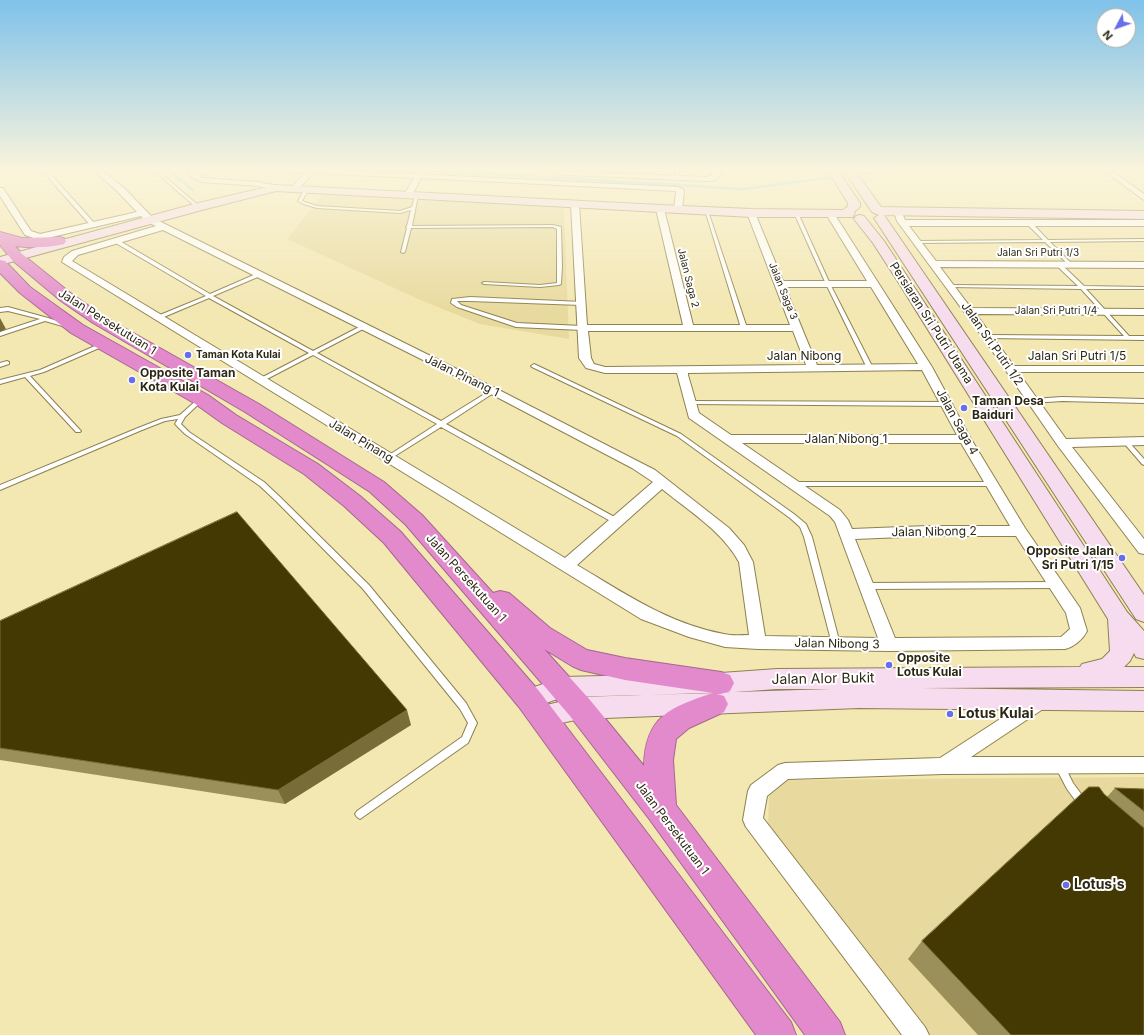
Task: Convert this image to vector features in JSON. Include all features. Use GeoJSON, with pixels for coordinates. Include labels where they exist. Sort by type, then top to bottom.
{"type":"FeatureCollection","features":[{"type":"Feature","properties":{"kind":"highway"},"geometry":{"type":"LineString","coordinates":[[0,236],[8,240],[29,243],[62,242]]}},
{"type":"Feature","properties":{"kind":"highway","name":"Jalan Persekutuan 1"},"geometry":{"type":"LineString","coordinates":[[0,236],[6,258],[20,285],[48,308],[77,329],[202,399],[229,419],[311,469],[358,506],[392,537],[536,708],[778,1035]]}},
{"type":"Feature","properties":{"kind":"highway"},"geometry":{"type":"LineString","coordinates":[[38,275],[36,264],[40,258],[62,242]]}},
{"type":"Feature","properties":{"kind":"highway","name":"Jalan Persekutuan 1"},"geometry":{"type":"LineString","coordinates":[[6,258],[38,275],[67,298],[99,320],[252,408],[332,458],[377,487],[414,520],[571,698],[661,810],[827,1035]]}},
{"type":"Feature","properties":{"kind":"highway"},"geometry":{"type":"LineString","coordinates":[[0,276],[20,285]]}},
{"type":"Feature","properties":{"kind":"highway"},"geometry":{"type":"LineString","coordinates":[[414,520],[541,635],[581,658],[718,694]]}},
{"type":"Feature","properties":{"kind":"highway"},"geometry":{"type":"LineString","coordinates":[[661,810],[658,758],[664,732],[681,718],[718,694]]}},
{"type":"Feature","properties":{"kind":"main road"},"geometry":{"type":"LineString","coordinates":[[6,258],[62,242],[115,235],[150,216]]}},
{"type":"Feature","properties":{"kind":"main road","name":"Persiaran Sri Putri Utama"},"geometry":{"type":"LineString","coordinates":[[856,216],[878,241],[1119,618],[1137,639],[1144,650]]}},
{"type":"Feature","properties":{"kind":"main road"},"geometry":{"type":"LineString","coordinates":[[861,216],[871,220],[876,216]]}},
{"type":"Feature","properties":{"kind":"main road","name":"Persiaran Sri Putri Utama"},"geometry":{"type":"LineString","coordinates":[[881,216],[1144,613]]}},
{"type":"Feature","properties":{"kind":"main road"},"geometry":{"type":"LineString","coordinates":[[889,216],[901,219],[908,216]]}},
{"type":"Feature","properties":{"kind":"main road"},"geometry":{"type":"LineString","coordinates":[[1043,689],[1109,668],[1122,654],[1119,618]]}},
{"type":"Feature","properties":{"kind":"main road","name":"Jalan Alor Bukit"},"geometry":{"type":"LineString","coordinates":[[536,708],[571,698],[718,694],[859,698],[1043,689],[1144,677]]}},
{"type":"Feature","properties":{"kind":"main road","name":"Jalan Alor Bukit"},"geometry":{"type":"LineString","coordinates":[[1043,689],[1144,701]]}},
{"type":"Feature","properties":{"kind":"street"},"geometry":{"type":"LineString","coordinates":[[17,216],[28,233],[32,235],[48,236],[146,217]]}},
{"type":"Feature","properties":{"kind":"street"},"geometry":{"type":"LineString","coordinates":[[576,216],[582,328],[798,328]]}},
{"type":"Feature","properties":{"kind":"street","name":"Jalan Saga 2"},"geometry":{"type":"LineString","coordinates":[[662,216],[689,328]]}},
{"type":"Feature","properties":{"kind":"street","name":"Jalan Saga 3"},"geometry":{"type":"LineString","coordinates":[[752,216],[814,369]]}},
{"type":"Feature","properties":{"kind":"street","name":"Jalan Saga 4"},"geometry":{"type":"LineString","coordinates":[[831,216],[926,367],[965,439],[1020,531],[1074,612],[1079,631]]}},
{"type":"Feature","properties":{"kind":"street","name":"Jalan Pinang 1"},"geometry":{"type":"LineString","coordinates":[[146,217],[258,275],[493,391],[637,465],[662,482],[724,532],[739,549],[746,562],[758,643]]}},
{"type":"Feature","properties":{"kind":"street"},"geometry":{"type":"LineString","coordinates":[[901,219],[1144,223]]}},
{"type":"Feature","properties":{"kind":"street","name":"Jalan Sri Putri 1/2"},"geometry":{"type":"LineString","coordinates":[[901,219],[988,337],[1062,443],[1144,550]]}},
{"type":"Feature","properties":{"kind":"street","name":"Jalan Pinang"},"geometry":{"type":"LineString","coordinates":[[163,227],[115,235],[75,253],[67,259],[67,262],[647,615],[674,626],[724,641],[758,643]]}},
{"type":"Feature","properties":{"kind":"street","name":"Jalan Sri Putri 1/3"},"geometry":{"type":"LineString","coordinates":[[933,264],[1144,265]]}},
{"type":"Feature","properties":{"kind":"street"},"geometry":{"type":"LineString","coordinates":[[780,284],[873,284]]}},
{"type":"Feature","properties":{"kind":"street","name":"Jalan Sri Putri 1/4"},"geometry":{"type":"LineString","coordinates":[[969,311],[1144,312]]}},
{"type":"Feature","properties":{"kind":"street","name":"Jalan Nibong"},"geometry":{"type":"LineString","coordinates":[[582,328],[585,358],[590,366],[597,369],[683,370],[926,367]]}},
{"type":"Feature","properties":{"kind":"street","name":"Jalan Sri Putri 1/5"},"geometry":{"type":"LineString","coordinates":[[1010,369],[1144,369]]}},
{"type":"Feature","properties":{"kind":"street"},"geometry":{"type":"LineString","coordinates":[[683,370],[682,375],[693,415],[836,513],[848,534],[889,645]]}},
{"type":"Feature","properties":{"kind":"street","name":"Jalan Nibong 1"},"geometry":{"type":"LineString","coordinates":[[728,439],[965,439]]}},
{"type":"Feature","properties":{"kind":"street"},"geometry":{"type":"LineString","coordinates":[[1062,443],[1144,441]]}},
{"type":"Feature","properties":{"kind":"street"},"geometry":{"type":"LineString","coordinates":[[567,565],[662,482]]}},
{"type":"Feature","properties":{"kind":"street","name":"Jalan Nibong 2"},"geometry":{"type":"LineString","coordinates":[[848,534],[928,531],[1020,531]]}},
{"type":"Feature","properties":{"kind":"street","name":"Jalan Nibong 3"},"geometry":{"type":"LineString","coordinates":[[758,643],[889,645],[1065,643],[1079,631]]}},
{"type":"Feature","properties":{"kind":"street"},"geometry":{"type":"LineString","coordinates":[[943,766],[1043,689]]}},
{"type":"Feature","properties":{"kind":"street"},"geometry":{"type":"LineString","coordinates":[[917,1035],[753,820],[758,791],[785,771],[943,766],[1144,765]]}},
{"type":"Feature","properties":{"kind":"lane"},"geometry":{"type":"LineString","coordinates":[[85,216],[94,226]]}},
{"type":"Feature","properties":{"kind":"lane"},"geometry":{"type":"LineString","coordinates":[[403,252],[411,216]]}},
{"type":"Feature","properties":{"kind":"lane"},"geometry":{"type":"LineString","coordinates":[[708,216],[744,328]]}},
{"type":"Feature","properties":{"kind":"lane"},"geometry":{"type":"LineString","coordinates":[[797,216],[828,284],[870,368]]}},
{"type":"Feature","properties":{"kind":"lane"},"geometry":{"type":"LineString","coordinates":[[1028,222],[1069,264]]}},
{"type":"Feature","properties":{"kind":"lane"},"geometry":{"type":"LineString","coordinates":[[408,227],[553,226],[559,228],[559,284],[540,286],[484,284]]}},
{"type":"Feature","properties":{"kind":"lane"},"geometry":{"type":"LineString","coordinates":[[115,235],[210,296],[442,423],[616,521]]}},
{"type":"Feature","properties":{"kind":"lane"},"geometry":{"type":"LineString","coordinates":[[917,242],[1144,240]]}},
{"type":"Feature","properties":{"kind":"lane"},"geometry":{"type":"LineString","coordinates":[[1058,264],[1083,288],[1128,338]]}},
{"type":"Feature","properties":{"kind":"lane"},"geometry":{"type":"LineString","coordinates":[[157,318],[258,275]]}},
{"type":"Feature","properties":{"kind":"lane"},"geometry":{"type":"LineString","coordinates":[[950,286],[1144,288]]}},
{"type":"Feature","properties":{"kind":"lane"},"geometry":{"type":"LineString","coordinates":[[581,303],[470,299],[454,300],[454,303],[460,306],[516,325],[582,328]]}},
{"type":"Feature","properties":{"kind":"lane"},"geometry":{"type":"LineString","coordinates":[[0,310],[8,309],[77,329]]}},
{"type":"Feature","properties":{"kind":"lane"},"geometry":{"type":"LineString","coordinates":[[0,334],[46,319]]}},
{"type":"Feature","properties":{"kind":"lane"},"geometry":{"type":"LineString","coordinates":[[261,380],[363,327]]}},
{"type":"Feature","properties":{"kind":"lane"},"geometry":{"type":"LineString","coordinates":[[988,337],[1144,338]]}},
{"type":"Feature","properties":{"kind":"lane"},"geometry":{"type":"LineString","coordinates":[[0,382],[51,367],[105,344]]}},
{"type":"Feature","properties":{"kind":"lane"},"geometry":{"type":"LineString","coordinates":[[0,365],[7,363]]}},
{"type":"Feature","properties":{"kind":"lane"},"geometry":{"type":"LineString","coordinates":[[534,366],[679,435],[792,516],[803,526],[808,537],[836,644]]}},
{"type":"Feature","properties":{"kind":"lane"},"geometry":{"type":"LineString","coordinates":[[26,375],[78,431]]}},
{"type":"Feature","properties":{"kind":"lane"},"geometry":{"type":"LineString","coordinates":[[388,458],[493,391]]}},
{"type":"Feature","properties":{"kind":"lane"},"geometry":{"type":"LineString","coordinates":[[202,399],[182,416],[178,424],[187,433],[262,484],[366,587],[463,706],[473,723],[465,740],[360,814]]}},
{"type":"Feature","properties":{"kind":"lane"},"geometry":{"type":"LineString","coordinates":[[1032,401],[1062,399],[1144,401]]}},
{"type":"Feature","properties":{"kind":"lane"},"geometry":{"type":"LineString","coordinates":[[690,403],[946,404]]}},
{"type":"Feature","properties":{"kind":"lane"},"geometry":{"type":"LineString","coordinates":[[0,488],[163,420],[182,416]]}},
{"type":"Feature","properties":{"kind":"lane"},"geometry":{"type":"LineString","coordinates":[[1125,441],[1144,463]]}},
{"type":"Feature","properties":{"kind":"lane"},"geometry":{"type":"LineString","coordinates":[[793,484],[992,484]]}},
{"type":"Feature","properties":{"kind":"lane"},"geometry":{"type":"LineString","coordinates":[[867,586],[1056,585]]}},
{"type":"Feature","properties":{"kind":"lane"},"geometry":{"type":"LineString","coordinates":[[1060,766],[1070,786],[1089,811]]}},
{"type":"Feature","properties":{"kind":"shaded area"},"geometry":{"type":"Polygon","coordinates":[[[305,216],[564,216],[569,339],[480,324],[418,299],[287,239],[305,216]]]}},
{"type":"Feature","properties":{"kind":"shaded area"},"geometry":{"type":"Polygon","coordinates":[[[1144,777],[1144,1035],[929,1035],[768,827],[769,796],[788,780],[1144,777]]]}},
{"type":"Feature","properties":{"kind":"building"},"geometry":{"type":"Polygon","coordinates":[[[237,512],[407,710],[278,790],[0,748],[0,621],[237,512]]]}},
{"type":"Feature","properties":{"kind":"building","name":"Lotus's"},"geometry":{"type":"Polygon","coordinates":[[[1089,787],[1099,787],[1104,794],[1144,828],[1144,1035],[1011,1035],[922,941],[1089,787]]]}},
{"type":"Feature","properties":{"kind":"building"},"geometry":{"type":"Polygon","coordinates":[[[1115,788],[1144,789],[1144,811],[1115,788]]]}},
{"type":"Feature","properties":{"kind":"place","name":"Taman Kota Kulai"},"geometry":{"type":"Point","coordinates":[188,355]}},
{"type":"Feature","properties":{"kind":"place","name":"Opposite Taman Kota Kulai"},"geometry":{"type":"Point","coordinates":[132,380]}},
{"type":"Feature","properties":{"kind":"place","name":"Taman Desa Baiduri"},"geometry":{"type":"Point","coordinates":[964,408]}},
{"type":"Feature","properties":{"kind":"place","name":"Opposite Jalan Sri Putri 1/15"},"geometry":{"type":"Point","coordinates":[1122,558]}},
{"type":"Feature","properties":{"kind":"place","name":"Opposite Lotus Kulai"},"geometry":{"type":"Point","coordinates":[889,665]}},
{"type":"Feature","properties":{"kind":"place","name":"Lotus Kulai"},"geometry":{"type":"Point","coordinates":[950,714]}},
{"type":"Feature","properties":{"kind":"place","name":"Lotus's"},"geometry":{"type":"Point","coordinates":[1066,885]}}]}
